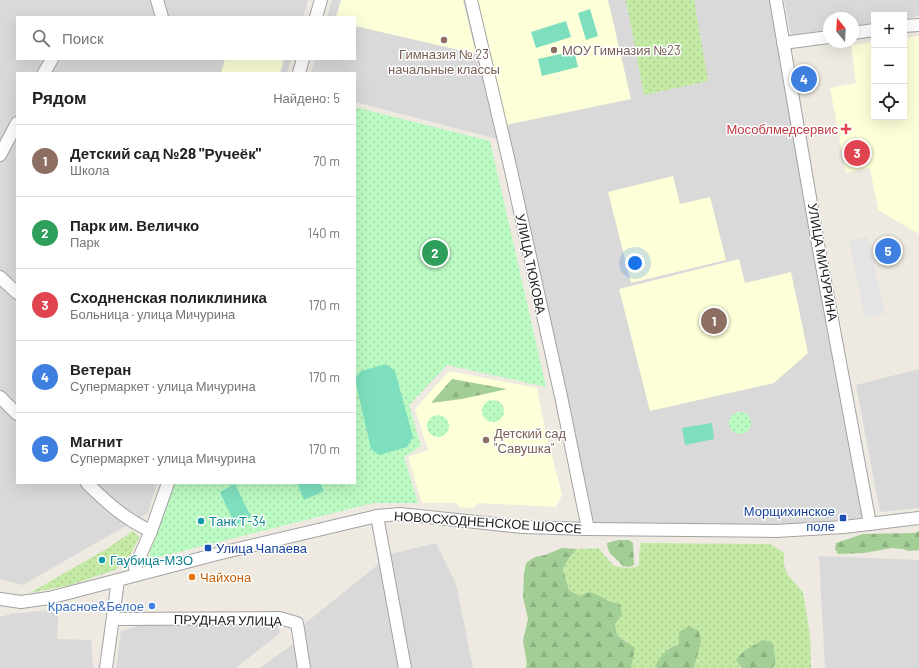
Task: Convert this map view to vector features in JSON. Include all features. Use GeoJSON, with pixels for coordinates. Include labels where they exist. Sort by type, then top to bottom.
{"type":"FeatureCollection","features":[{"type":"Feature","properties":{"kind":"street"},"geometry":{"type":"LineString","coordinates":[[157,0],[162,16]]}},
{"type":"Feature","properties":{"kind":"street"},"geometry":{"type":"LineString","coordinates":[[316,16],[321,0]]}},
{"type":"Feature","properties":{"kind":"street","name":"УЛИЦА ТЮКОВА"},"geometry":{"type":"LineString","coordinates":[[471,0],[510,166],[562,401],[588,529]]}},
{"type":"Feature","properties":{"kind":"street","name":"УЛИЦА МИЧУРИНА"},"geometry":{"type":"LineString","coordinates":[[776,0],[870,524]]}},
{"type":"Feature","properties":{"kind":"street"},"geometry":{"type":"LineString","coordinates":[[907,26],[919,24]]}},
{"type":"Feature","properties":{"kind":"street"},"geometry":{"type":"LineString","coordinates":[[859,32],[871,30]]}},
{"type":"Feature","properties":{"kind":"street"},"geometry":{"type":"LineString","coordinates":[[783,43],[823,38]]}},
{"type":"Feature","properties":{"kind":"street"},"geometry":{"type":"LineString","coordinates":[[45,72],[51,60]]}},
{"type":"Feature","properties":{"kind":"street"},"geometry":{"type":"LineString","coordinates":[[299,72],[303,60]]}},
{"type":"Feature","properties":{"kind":"street"},"geometry":{"type":"LineString","coordinates":[[0,155],[3,140],[16,124]]}},
{"type":"Feature","properties":{"kind":"street"},"geometry":{"type":"LineString","coordinates":[[0,277],[16,292]]}},
{"type":"Feature","properties":{"kind":"street"},"geometry":{"type":"LineString","coordinates":[[0,397],[15,408]]}},
{"type":"Feature","properties":{"kind":"street"},"geometry":{"type":"LineString","coordinates":[[88,484],[103,499],[136,525],[151,531]]}},
{"type":"Feature","properties":{"kind":"street"},"geometry":{"type":"LineString","coordinates":[[136,575],[135,567],[151,531],[168,484]]}},
{"type":"Feature","properties":{"kind":"street","name":"НОВОСХОДНЕНСКОЕ ШОССЕ"},"geometry":{"type":"LineString","coordinates":[[0,601],[21,602],[49,598],[222,553],[376,516],[400,514],[523,527],[776,531],[823,529],[919,518]]}},
{"type":"Feature","properties":{"kind":"street"},"geometry":{"type":"LineString","coordinates":[[376,516],[405,668]]}},
{"type":"Feature","properties":{"kind":"street"},"geometry":{"type":"LineString","coordinates":[[106,668],[118,580]]}},
{"type":"Feature","properties":{"kind":"street","name":"ПРУДНАЯ УЛИЦА"},"geometry":{"type":"LineString","coordinates":[[113,619],[279,618],[297,623],[304,668]]}},
{"type":"Feature","properties":{"kind":"shaded area"},"geometry":{"type":"Polygon","coordinates":[[[0,0],[308,0],[303,16],[16,16],[16,60],[291,60],[287,72],[16,72],[16,484],[157,484],[148,513],[23,585],[0,579],[0,0]]]}},
{"type":"Feature","properties":{"kind":"shaded area"},"geometry":{"type":"Polygon","coordinates":[[[332,0],[769,0],[864,517],[813,524],[596,524],[591,516],[509,142],[356,102],[356,72],[311,72],[315,60],[356,60],[356,16],[327,16],[332,0]]]}},
{"type":"Feature","properties":{"kind":"shaded area","name":"Гимназия № 23 начальные классы"},"geometry":{"type":"Polygon","coordinates":[[[341,0],[463,0],[476,54],[356,26],[356,16],[336,16],[341,0]]]}},
{"type":"Feature","properties":{"kind":"shaded area","name":"МОУ Гимназия №23"},"geometry":{"type":"Polygon","coordinates":[[[476,0],[608,0],[631,99],[506,125],[476,0]]]}},
{"type":"Feature","properties":{"kind":"shaded area"},"geometry":{"type":"Polygon","coordinates":[[[784,0],[919,0],[919,16],[907,18],[907,12],[871,12],[871,23],[859,25],[859,12],[823,12],[823,31],[791,35],[784,0]]]}},
{"type":"Feature","properties":{"kind":"shaded area"},"geometry":{"type":"Polygon","coordinates":[[[919,36],[919,234],[878,210],[870,168],[846,173],[830,88],[856,83],[851,48],[859,48],[859,44],[871,42],[871,120],[907,120],[907,38],[919,36]]]}},
{"type":"Feature","properties":{"kind":"shaded area"},"geometry":{"type":"Polygon","coordinates":[[[225,60],[284,60],[280,72],[221,72],[225,60]]]}},
{"type":"Feature","properties":{"kind":"shaded area"},"geometry":{"type":"Polygon","coordinates":[[[673,176],[680,204],[710,197],[726,260],[631,283],[608,192],[673,176]]]}},
{"type":"Feature","properties":{"kind":"shaded area"},"geometry":{"type":"Polygon","coordinates":[[[868,237],[885,313],[865,318],[849,241],[868,237]]]}},
{"type":"Feature","properties":{"kind":"shaded area"},"geometry":{"type":"Polygon","coordinates":[[[739,259],[745,283],[791,272],[808,353],[774,383],[650,411],[619,289],[739,259]]]}},
{"type":"Feature","properties":{"kind":"shaded area"},"geometry":{"type":"Polygon","coordinates":[[[919,369],[919,508],[880,512],[856,385],[919,369]]]}},
{"type":"Feature","properties":{"kind":"shaded area","name":"Детский сад \"Савушка\""},"geometry":{"type":"Polygon","coordinates":[[[449,371],[537,388],[545,429],[562,495],[556,507],[478,503],[473,508],[459,507],[457,503],[422,503],[408,457],[428,450],[415,409],[449,371]]]}},
{"type":"Feature","properties":{"kind":"shaded area"},"geometry":{"type":"Polygon","coordinates":[[[436,543],[456,584],[473,668],[260,668],[304,636],[302,626],[391,554],[436,543]]]}},
{"type":"Feature","properties":{"kind":"shaded area"},"geometry":{"type":"Polygon","coordinates":[[[819,556],[919,560],[919,668],[825,668],[819,556]]]}},
{"type":"Feature","properties":{"kind":"shaded area"},"geometry":{"type":"Polygon","coordinates":[[[59,609],[57,639],[91,640],[93,668],[0,668],[0,617],[11,614],[59,609]]]}},
{"type":"Feature","properties":{"kind":"shaded area"},"geometry":{"type":"Polygon","coordinates":[[[149,622],[277,625],[280,633],[236,668],[116,668],[121,631],[149,622]]]}},
{"type":"Feature","properties":{"kind":"green space"},"geometry":{"type":"Polygon","coordinates":[[[626,0],[694,0],[708,81],[644,95],[626,0]]]}},
{"type":"Feature","properties":{"kind":"green space"},"geometry":{"type":"Polygon","coordinates":[[[590,9],[598,36],[586,40],[578,13],[590,9]]]}},
{"type":"Feature","properties":{"kind":"green space"},"geometry":{"type":"Polygon","coordinates":[[[566,21],[571,37],[536,48],[531,32],[566,21]]]}},
{"type":"Feature","properties":{"kind":"green space"},"geometry":{"type":"Polygon","coordinates":[[[574,51],[578,67],[542,76],[538,59],[574,51]]]}},
{"type":"Feature","properties":{"kind":"green space"},"geometry":{"type":"Polygon","coordinates":[[[356,107],[490,141],[546,387],[447,365],[409,405],[421,446],[404,457],[418,503],[373,503],[147,560],[175,484],[356,484],[356,107]]]}},
{"type":"Feature","properties":{"kind":"green space"},"geometry":{"type":"Polygon","coordinates":[[[386,364],[395,371],[413,437],[407,447],[379,455],[371,449],[356,383],[356,378],[361,371],[386,364]]]}},
{"type":"Feature","properties":{"kind":"green space"},"geometry":{"type":"Polygon","coordinates":[[[452,379],[507,389],[462,399],[431,403],[452,379]]]}},
{"type":"Feature","properties":{"kind":"green space"},"geometry":{"type":"Polygon","coordinates":[[[493,400],[501,403],[504,411],[501,419],[493,422],[485,419],[482,411],[485,403],[493,400]]]}},
{"type":"Feature","properties":{"kind":"green space"},"geometry":{"type":"Polygon","coordinates":[[[740,412],[748,415],[751,423],[748,431],[740,434],[732,431],[729,423],[732,415],[740,412]]]}},
{"type":"Feature","properties":{"kind":"green space"},"geometry":{"type":"Polygon","coordinates":[[[438,415],[446,418],[449,426],[446,434],[438,437],[430,434],[427,426],[430,418],[438,415]]]}},
{"type":"Feature","properties":{"kind":"green space"},"geometry":{"type":"Polygon","coordinates":[[[712,423],[714,439],[685,445],[682,428],[712,423]]]}},
{"type":"Feature","properties":{"kind":"green space"},"geometry":{"type":"Polygon","coordinates":[[[235,484],[251,517],[235,525],[220,492],[235,484]]]}},
{"type":"Feature","properties":{"kind":"green space"},"geometry":{"type":"Polygon","coordinates":[[[297,484],[320,484],[324,491],[304,500],[297,484]]]}},
{"type":"Feature","properties":{"kind":"green space"},"geometry":{"type":"Polygon","coordinates":[[[133,531],[139,537],[130,555],[115,570],[70,585],[30,593],[108,548],[133,531]]]}},
{"type":"Feature","properties":{"kind":"green space"},"geometry":{"type":"Polygon","coordinates":[[[919,531],[919,550],[909,551],[892,548],[864,553],[838,554],[835,549],[836,543],[863,534],[915,533],[919,531]]]}},
{"type":"Feature","properties":{"kind":"green space"},"geometry":{"type":"Polygon","coordinates":[[[618,540],[629,540],[633,543],[634,565],[629,567],[623,566],[611,554],[607,543],[618,540]]]}},
{"type":"Feature","properties":{"kind":"green space"},"geometry":{"type":"Polygon","coordinates":[[[641,543],[770,544],[784,553],[784,564],[787,574],[803,592],[810,635],[811,668],[773,668],[775,664],[775,652],[736,660],[742,668],[694,668],[698,653],[679,644],[669,648],[655,666],[657,668],[631,668],[632,659],[627,641],[617,635],[615,624],[620,604],[609,601],[600,596],[579,596],[569,590],[563,569],[569,558],[577,549],[598,548],[614,566],[630,568],[639,566],[641,543]]]}},
{"type":"Feature","properties":{"kind":"green space"},"geometry":{"type":"Polygon","coordinates":[[[562,548],[577,549],[569,558],[563,569],[569,590],[579,596],[590,592],[609,601],[620,604],[622,615],[615,624],[617,635],[635,648],[631,668],[526,668],[527,664],[523,641],[528,619],[523,597],[526,563],[535,557],[545,555],[562,548]]]}},
{"type":"Feature","properties":{"kind":"green space"},"geometry":{"type":"Polygon","coordinates":[[[689,626],[699,631],[701,642],[694,668],[657,668],[655,666],[662,655],[679,644],[679,632],[689,626]]]}},
{"type":"Feature","properties":{"kind":"green space"},"geometry":{"type":"Polygon","coordinates":[[[762,640],[772,642],[775,652],[775,662],[773,668],[742,668],[736,660],[743,652],[762,640]]]}},
{"type":"Feature","properties":{"kind":"place","name":"Гимназия № 23 начальные классы"},"geometry":{"type":"Point","coordinates":[444,40]}},
{"type":"Feature","properties":{"kind":"place","name":"МОУ Гимназия №23"},"geometry":{"type":"Point","coordinates":[554,50]}},
{"type":"Feature","properties":{"kind":"place","name":"Ветеран"},"geometry":{"type":"Point","coordinates":[804,79]}},
{"type":"Feature","properties":{"kind":"place","name":"Мособлмедсервис"},"geometry":{"type":"Point","coordinates":[846,129]}},
{"type":"Feature","properties":{"kind":"place","name":"Сходненская поликлиника"},"geometry":{"type":"Point","coordinates":[857,153]}},
{"type":"Feature","properties":{"kind":"place","name":"Магнит"},"geometry":{"type":"Point","coordinates":[888,251]}},
{"type":"Feature","properties":{"kind":"place","name":"Парк им. Величко"},"geometry":{"type":"Point","coordinates":[435,253]}},
{"type":"Feature","properties":{"kind":"place","name":"Детский сад №28 \"Ручеёк\""},"geometry":{"type":"Point","coordinates":[714,321]}},
{"type":"Feature","properties":{"kind":"place","name":"Детский сад \"Савушка\""},"geometry":{"type":"Point","coordinates":[486,440]}},
{"type":"Feature","properties":{"kind":"place","name":"Морщихинское поле"},"geometry":{"type":"Point","coordinates":[843,518]}},
{"type":"Feature","properties":{"kind":"place","name":"Танк Т-34"},"geometry":{"type":"Point","coordinates":[201,521]}},
{"type":"Feature","properties":{"kind":"place","name":"Улица Чапаева"},"geometry":{"type":"Point","coordinates":[208,548]}},
{"type":"Feature","properties":{"kind":"place","name":"Гаубица-МЗО"},"geometry":{"type":"Point","coordinates":[102,560]}},
{"type":"Feature","properties":{"kind":"place","name":"Чайхона"},"geometry":{"type":"Point","coordinates":[192,577]}},
{"type":"Feature","properties":{"kind":"place","name":"Красное&Белое"},"geometry":{"type":"Point","coordinates":[152,606]}}]}
